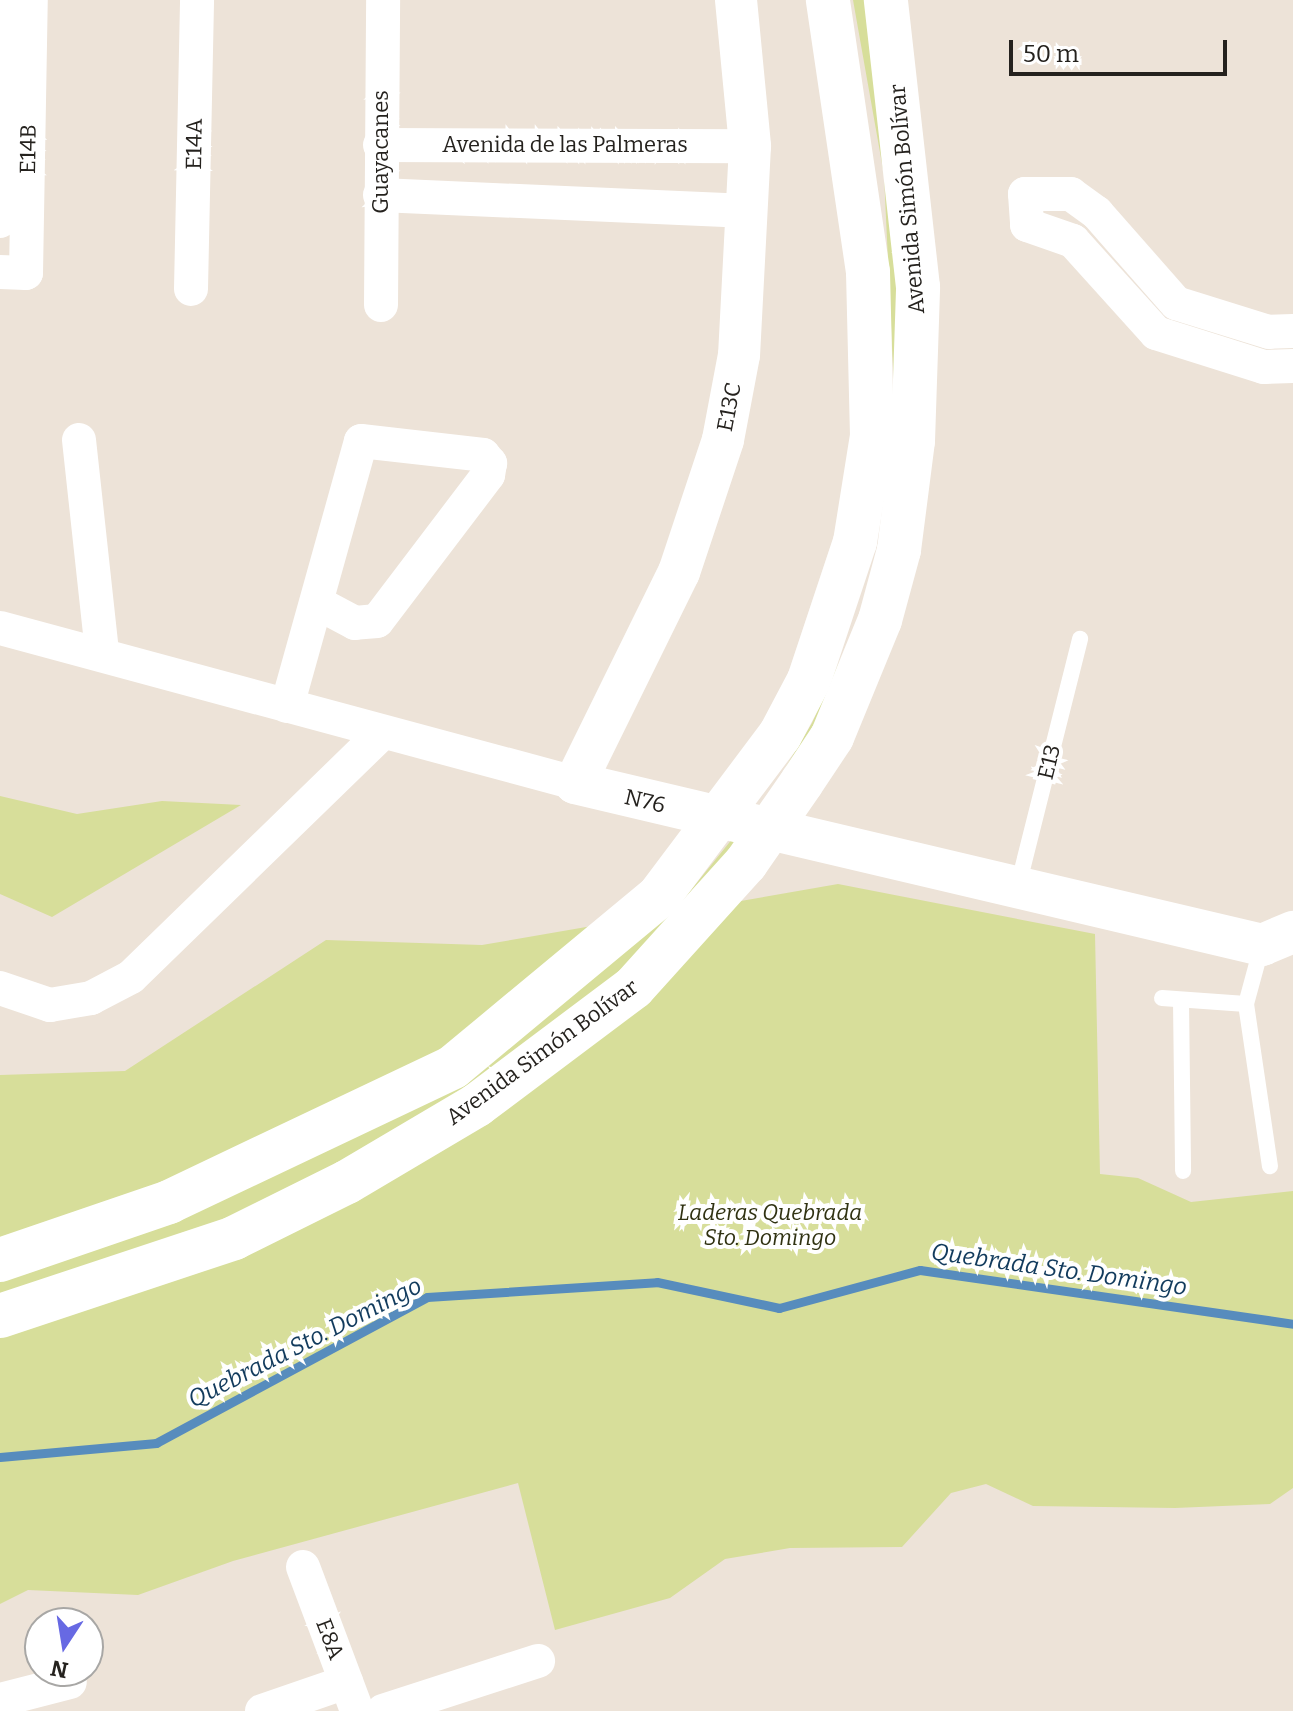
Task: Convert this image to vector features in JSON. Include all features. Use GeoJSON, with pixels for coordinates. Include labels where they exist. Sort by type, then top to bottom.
{"type":"FeatureCollection","features":[{"type":"Feature","properties":{"kind":"highway","name":"Avenida Simón Bolívar"},"geometry":{"type":"LineString","coordinates":[[0,1260],[169,1202],[453,1067],[659,896],[780,735],[809,680],[855,542],[872,436],[868,272],[828,0]]}},
{"type":"Feature","properties":{"kind":"highway","name":"Avenida Simón Bolívar"},"geometry":{"type":"LineString","coordinates":[[0,1316],[234,1238],[347,1182],[477,1105],[634,987],[746,863],[802,782],[838,724],[880,620],[899,550],[913,441],[918,287],[886,0]]}},
{"type":"Feature","properties":{"kind":"street","name":"E14B"},"geometry":{"type":"LineString","coordinates":[[0,221],[4,0]]}},
{"type":"Feature","properties":{"kind":"street","name":"E14B"},"geometry":{"type":"LineString","coordinates":[[0,272],[26,273],[31,0]]}},
{"type":"Feature","properties":{"kind":"street","name":"E14A"},"geometry":{"type":"LineString","coordinates":[[191,289],[197,0]]}},
{"type":"Feature","properties":{"kind":"street","name":"Guayacanes"},"geometry":{"type":"LineString","coordinates":[[381,305],[383,0]]}},
{"type":"Feature","properties":{"kind":"street","name":"E13C"},"geometry":{"type":"LineString","coordinates":[[575,783],[701,517],[739,355],[750,146],[736,0]]}},
{"type":"Feature","properties":{"kind":"street","name":"Avenida de las Palmeras"},"geometry":{"type":"LineString","coordinates":[[380,145],[750,146]]}},
{"type":"Feature","properties":{"kind":"street"},"geometry":{"type":"LineString","coordinates":[[1293,331],[1269,332],[1176,303],[1088,206],[1071,194],[1025,194],[1027,225],[1073,241],[1156,333],[1264,367],[1293,366]]}},
{"type":"Feature","properties":{"kind":"street"},"geometry":{"type":"LineString","coordinates":[[380,195],[748,211]]}},
{"type":"Feature","properties":{"kind":"street"},"geometry":{"type":"LineString","coordinates":[[79,440],[102,653]]}},
{"type":"Feature","properties":{"kind":"street"},"geometry":{"type":"LineString","coordinates":[[287,706],[320,604],[361,441],[483,455],[490,463],[488,475],[377,621],[355,623],[320,604]]}},
{"type":"Feature","properties":{"kind":"street","name":"N76"},"geometry":{"type":"LineString","coordinates":[[0,628],[102,653],[633,799],[1018,886],[1277,939]]}},
{"type":"Feature","properties":{"kind":"street"},"geometry":{"type":"LineString","coordinates":[[0,988],[50,1005],[91,998],[131,977],[383,732]]}},
{"type":"Feature","properties":{"kind":"street","name":"E8A"},"geometry":{"type":"LineString","coordinates":[[303,1567],[351,1696]]}},
{"type":"Feature","properties":{"kind":"street"},"geometry":{"type":"LineString","coordinates":[[383,1711],[538,1661]]}},
{"type":"Feature","properties":{"kind":"street"},"geometry":{"type":"LineString","coordinates":[[0,1700],[51,1687]]}},
{"type":"Feature","properties":{"kind":"street"},"geometry":{"type":"LineString","coordinates":[[262,1711],[351,1696]]}},
{"type":"Feature","properties":{"kind":"lane","name":"E13"},"geometry":{"type":"LineString","coordinates":[[1018,886],[1080,639]]}},
{"type":"Feature","properties":{"kind":"lane"},"geometry":{"type":"LineString","coordinates":[[1270,1166],[1246,1004],[1277,939]]}},
{"type":"Feature","properties":{"kind":"lane"},"geometry":{"type":"LineString","coordinates":[[1162,998],[1246,1004]]}},
{"type":"Feature","properties":{"kind":"lane"},"geometry":{"type":"LineString","coordinates":[[1181,1001],[1183,1171]]}},
{"type":"Feature","properties":{"kind":"green space","name":"Laderas Quebrada Sto. Domingo"},"geometry":{"type":"Polygon","coordinates":[[[853,0],[870,0],[907,347],[878,616],[706,907],[838,884],[1095,934],[1100,1174],[1138,1178],[1191,1202],[1293,1191],[1293,1488],[1270,1504],[1175,1508],[1033,1506],[986,1484],[951,1493],[902,1547],[790,1548],[725,1559],[670,1598],[555,1630],[518,1483],[233,1561],[138,1595],[28,1590],[0,1604],[0,1075],[125,1071],[326,940],[482,945],[673,912],[772,790],[812,723],[863,609],[881,540],[895,411],[884,175],[853,0]]]}},
{"type":"Feature","properties":{"kind":"green space"},"geometry":{"type":"Polygon","coordinates":[[[0,796],[77,814],[162,801],[241,805],[52,917],[0,894],[0,796]]]}},
{"type":"Feature","properties":{"kind":"waterway","name":"Quebrada Sto. Domingo"},"geometry":{"type":"LineString","coordinates":[[0,1457],[156,1443],[427,1297],[657,1282],[779,1308],[920,1270],[1293,1324]]}}]}
